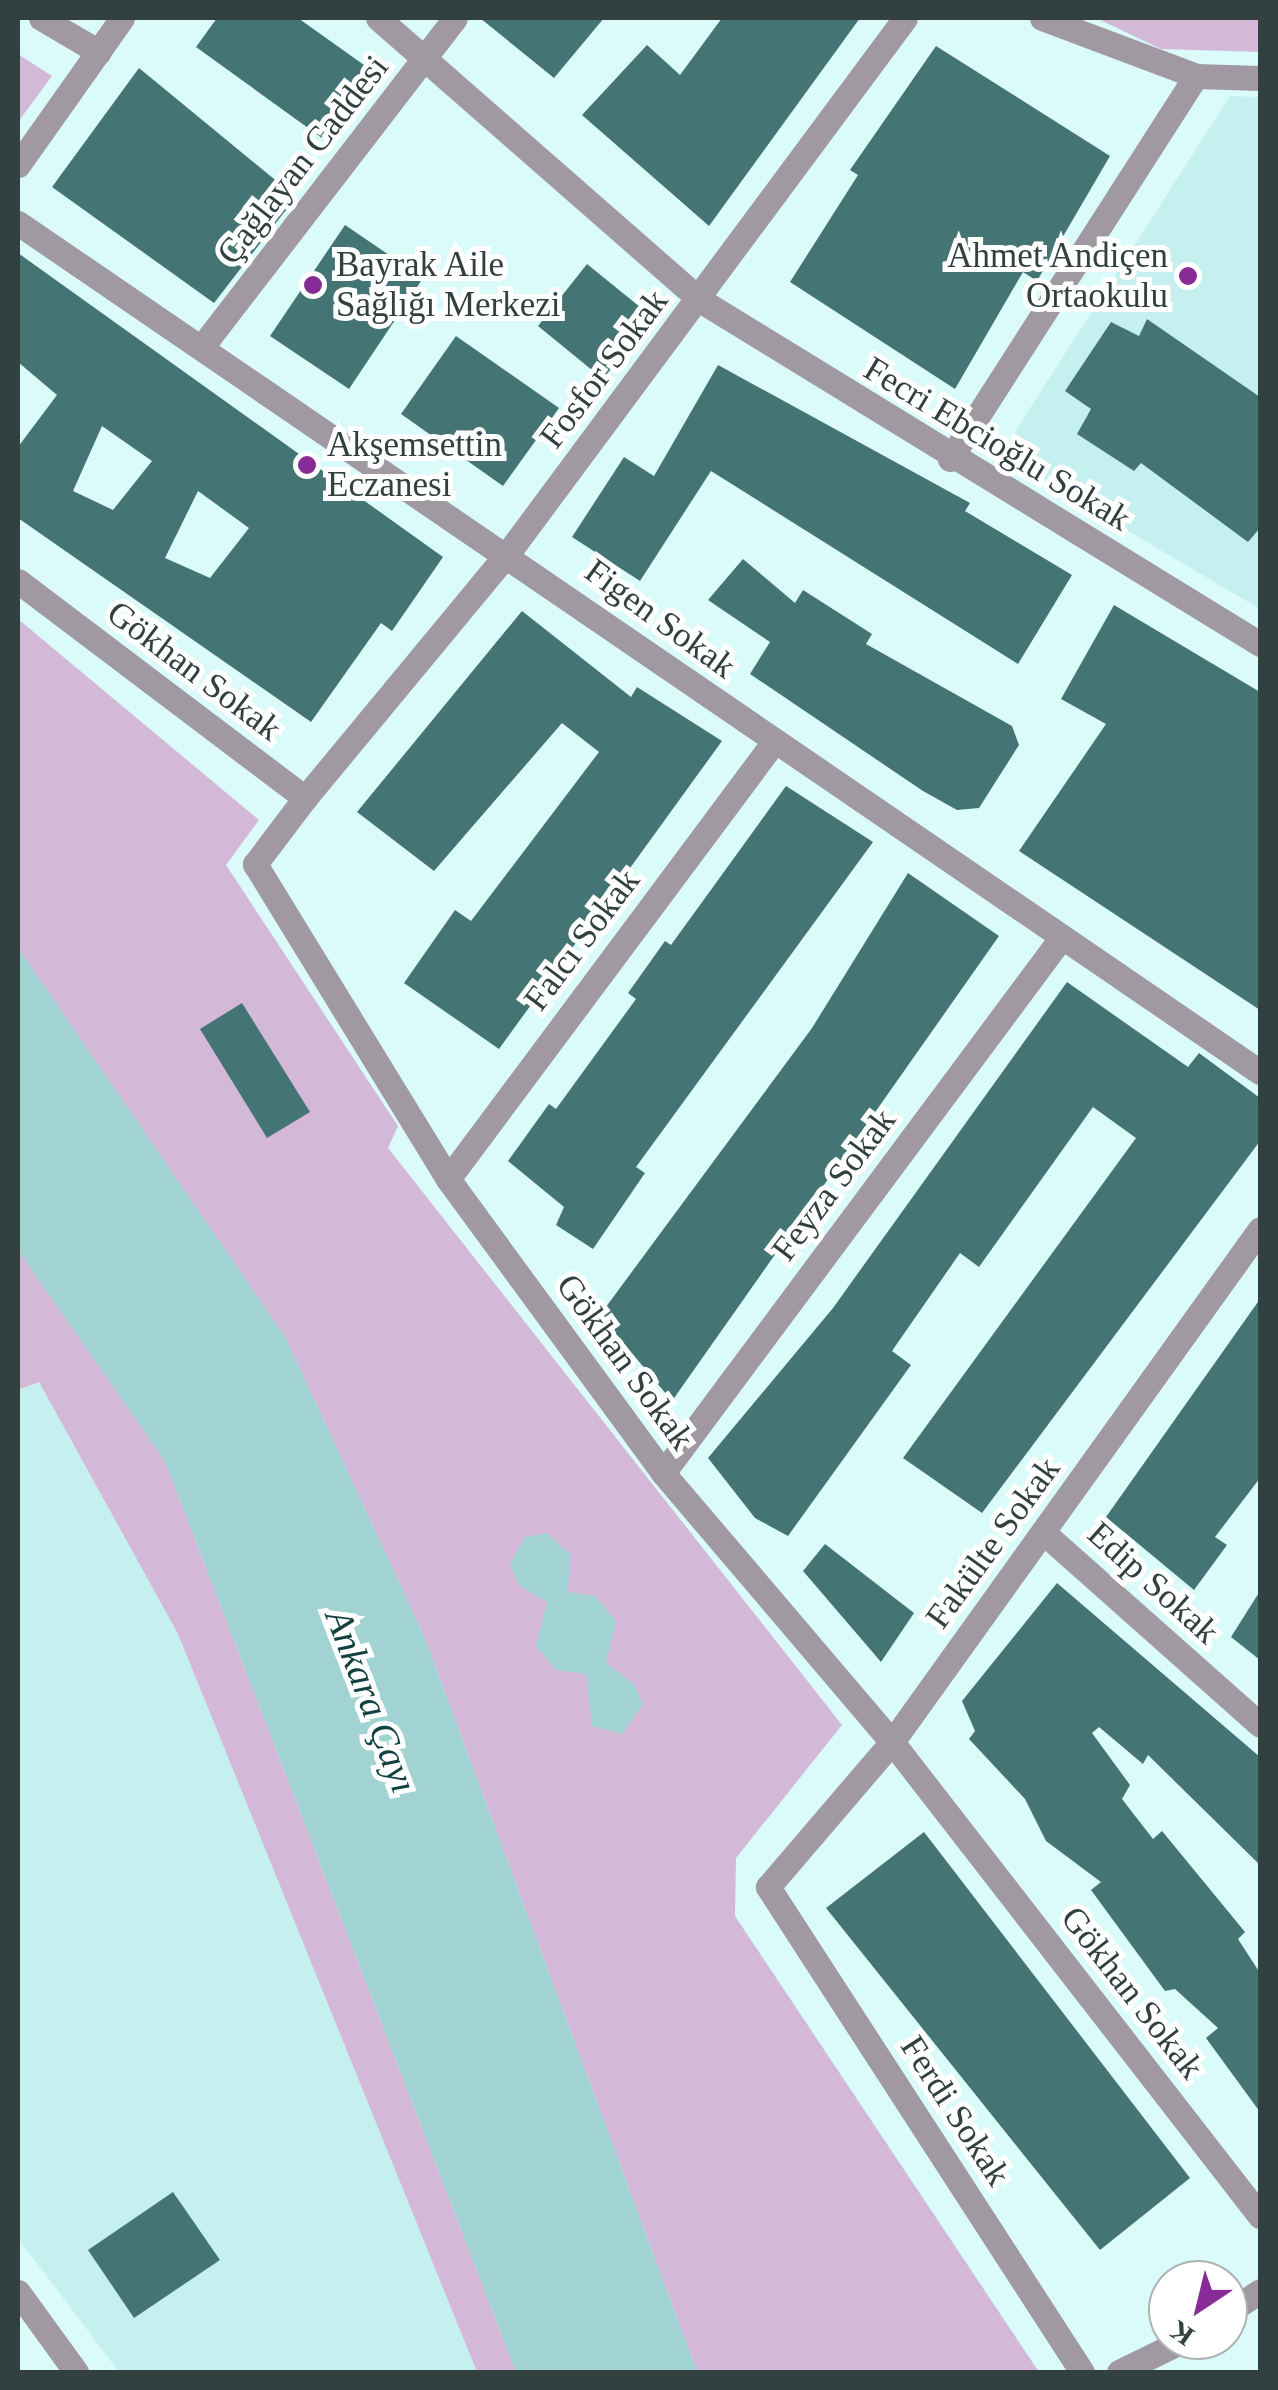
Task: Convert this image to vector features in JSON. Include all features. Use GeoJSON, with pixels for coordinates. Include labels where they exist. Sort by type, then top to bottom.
{"type":"FeatureCollection","features":[{"type":"Feature","properties":{"kind":"street"},"geometry":{"type":"LineString","coordinates":[[41,18],[98,52]]}},
{"type":"Feature","properties":{"kind":"street"},"geometry":{"type":"LineString","coordinates":[[18,166],[122,18]]}},
{"type":"Feature","properties":{"kind":"street","name":"Fecri Ebcioğlu Sokak"},"geometry":{"type":"LineString","coordinates":[[378,18],[421,65],[700,300],[950,459],[1260,644]]}},
{"type":"Feature","properties":{"kind":"street","name":"Çağlayan Caddesi"},"geometry":{"type":"LineString","coordinates":[[204,344],[454,18]]}},
{"type":"Feature","properties":{"kind":"street","name":"Fosfor Sokak"},"geometry":{"type":"LineString","coordinates":[[306,798],[508,553],[700,300],[904,18]]}},
{"type":"Feature","properties":{"kind":"street"},"geometry":{"type":"LineString","coordinates":[[1042,18],[1196,76],[1260,78]]}},
{"type":"Feature","properties":{"kind":"street"},"geometry":{"type":"LineString","coordinates":[[950,459],[1196,76]]}},
{"type":"Feature","properties":{"kind":"street","name":"Figen Sokak"},"geometry":{"type":"LineString","coordinates":[[18,223],[204,344],[508,553],[773,743],[1260,1072]]}},
{"type":"Feature","properties":{"kind":"street","name":"Gökhan Sokak"},"geometry":{"type":"LineString","coordinates":[[18,581],[306,798],[255,864],[448,1179],[663,1474],[892,1742],[1260,2216]]}},
{"type":"Feature","properties":{"kind":"street","name":"Falcı Sokak"},"geometry":{"type":"LineString","coordinates":[[448,1179],[773,743]]}},
{"type":"Feature","properties":{"kind":"street","name":"Feyza Sokak"},"geometry":{"type":"LineString","coordinates":[[663,1474],[1061,938]]}},
{"type":"Feature","properties":{"kind":"street","name":"Fakülte Sokak"},"geometry":{"type":"LineString","coordinates":[[768,1888],[892,1742],[1260,1229]]}},
{"type":"Feature","properties":{"kind":"street","name":"Edip Sokak"},"geometry":{"type":"LineString","coordinates":[[1044,1532],[1260,1725]]}},
{"type":"Feature","properties":{"kind":"street","name":"Ferdi Sokak"},"geometry":{"type":"LineString","coordinates":[[768,1888],[1082,2372]]}},
{"type":"Feature","properties":{"kind":"street"},"geometry":{"type":"LineString","coordinates":[[18,2292],[76,2372]]}},
{"type":"Feature","properties":{"kind":"street"},"geometry":{"type":"LineString","coordinates":[[1119,2372],[1148,2358]]}},
{"type":"Feature","properties":{"kind":"shaded area"},"geometry":{"type":"Polygon","coordinates":[[[1096,18],[1260,18],[1260,52],[1161,49],[1096,18]]]}},
{"type":"Feature","properties":{"kind":"shaded area"},"geometry":{"type":"Polygon","coordinates":[[[18,54],[52,76],[18,122],[18,54]]]}},
{"type":"Feature","properties":{"kind":"shaded area","name":"Ahmet Andiçen Ortaokulu"},"geometry":{"type":"Polygon","coordinates":[[[1230,96],[1260,97],[1260,609],[1000,455],[1230,96]]]}},
{"type":"Feature","properties":{"kind":"shaded area"},"geometry":{"type":"Polygon","coordinates":[[[18,619],[259,820],[226,865],[398,1126],[388,1148],[842,1725],[736,1858],[735,1916],[1039,2372],[697,2372],[424,1636],[285,1337],[18,948],[18,619]]]}},
{"type":"Feature","properties":{"kind":"shaded area"},"geometry":{"type":"Polygon","coordinates":[[[18,1250],[165,1461],[516,2372],[477,2372],[178,1634],[39,1382],[18,1390],[18,1250]]]}},
{"type":"Feature","properties":{"kind":"shaded area"},"geometry":{"type":"Polygon","coordinates":[[[39,1382],[178,1634],[477,2372],[119,2372],[18,2238],[18,1390],[39,1382]]]}},
{"type":"Feature","properties":{"kind":"water","name":"Ankara Çayı"},"geometry":{"type":"Polygon","coordinates":[[[18,948],[285,1337],[424,1636],[697,2372],[516,2372],[165,1461],[18,1250],[18,948]]]}},
{"type":"Feature","properties":{"kind":"water"},"geometry":{"type":"Polygon","coordinates":[[[547,1533],[570,1554],[568,1592],[595,1596],[616,1621],[606,1663],[633,1683],[643,1704],[622,1734],[592,1726],[586,1674],[556,1670],[536,1646],[547,1602],[520,1586],[510,1565],[524,1538],[547,1533]]]}},
{"type":"Feature","properties":{"kind":"building"},"geometry":{"type":"Polygon","coordinates":[[[217,18],[298,18],[371,70],[322,138],[196,47],[217,18]]]}},
{"type":"Feature","properties":{"kind":"building"},"geometry":{"type":"Polygon","coordinates":[[[480,18],[604,18],[554,78],[480,18]]]}},
{"type":"Feature","properties":{"kind":"building"},"geometry":{"type":"Polygon","coordinates":[[[722,18],[860,18],[709,226],[582,115],[647,45],[680,75],[722,18]]]}},
{"type":"Feature","properties":{"kind":"building"},"geometry":{"type":"Polygon","coordinates":[[[936,46],[1110,156],[1037,281],[1023,272],[955,389],[790,282],[858,175],[850,170],[936,46]]]}},
{"type":"Feature","properties":{"kind":"building"},"geometry":{"type":"Polygon","coordinates":[[[139,68],[296,197],[214,303],[52,187],[139,68]]]}},
{"type":"Feature","properties":{"kind":"building"},"geometry":{"type":"Polygon","coordinates":[[[345,225],[423,278],[349,389],[270,336],[345,225]]]}},
{"type":"Feature","properties":{"kind":"building"},"geometry":{"type":"Polygon","coordinates":[[[18,253],[443,557],[392,631],[381,623],[311,722],[18,518],[18,447],[57,395],[18,362],[18,253]],[[102,426],[73,491],[113,510],[152,461],[102,426]],[[198,491],[165,558],[210,578],[249,528],[198,491]]]}},
{"type":"Feature","properties":{"kind":"building"},"geometry":{"type":"Polygon","coordinates":[[[587,264],[640,307],[641,331],[603,379],[538,326],[587,264]]]}},
{"type":"Feature","properties":{"kind":"building"},"geometry":{"type":"Polygon","coordinates":[[[1147,319],[1260,397],[1260,528],[1248,542],[1141,463],[1134,471],[1077,434],[1091,409],[1065,391],[1111,322],[1139,336],[1147,319]]]}},
{"type":"Feature","properties":{"kind":"building"},"geometry":{"type":"Polygon","coordinates":[[[456,336],[559,408],[503,486],[401,414],[456,336]]]}},
{"type":"Feature","properties":{"kind":"building"},"geometry":{"type":"Polygon","coordinates":[[[718,365],[970,503],[965,511],[1072,575],[1018,664],[711,471],[640,581],[572,537],[624,457],[654,476],[718,365]]]}},
{"type":"Feature","properties":{"kind":"building"},"geometry":{"type":"Polygon","coordinates":[[[743,559],[795,603],[803,590],[872,634],[866,644],[1012,726],[1019,745],[979,808],[957,810],[923,791],[750,674],[770,642],[708,600],[743,559]]]}},
{"type":"Feature","properties":{"kind":"building"},"geometry":{"type":"Polygon","coordinates":[[[1114,605],[1260,692],[1260,1010],[1019,851],[1106,724],[1061,699],[1114,605]]]}},
{"type":"Feature","properties":{"kind":"building"},"geometry":{"type":"Polygon","coordinates":[[[522,611],[631,697],[637,687],[722,741],[499,1049],[404,983],[455,910],[471,921],[599,752],[562,723],[434,871],[357,812],[522,611]]]}},
{"type":"Feature","properties":{"kind":"building"},"geometry":{"type":"Polygon","coordinates":[[[786,786],[873,842],[636,1167],[645,1173],[593,1249],[556,1225],[564,1207],[508,1161],[549,1104],[556,1109],[636,999],[628,993],[665,941],[671,945],[786,786]]]}},
{"type":"Feature","properties":{"kind":"building"},"geometry":{"type":"Polygon","coordinates":[[[908,873],[999,936],[672,1401],[600,1315],[812,1028],[908,873]]]}},
{"type":"Feature","properties":{"kind":"building"},"geometry":{"type":"Polygon","coordinates":[[[1067,982],[1188,1067],[1199,1053],[1260,1098],[1260,1141],[982,1513],[903,1458],[1136,1138],[1093,1107],[979,1267],[960,1253],[892,1351],[911,1365],[788,1536],[755,1518],[708,1458],[833,1308],[1067,982]]]}},
{"type":"Feature","properties":{"kind":"building"},"geometry":{"type":"Polygon","coordinates":[[[242,1003],[310,1112],[267,1138],[200,1029],[242,1003]]]}},
{"type":"Feature","properties":{"kind":"building"},"geometry":{"type":"Polygon","coordinates":[[[1260,1299],[1260,1478],[1215,1537],[1227,1545],[1194,1590],[1106,1517],[1260,1299]]]}},
{"type":"Feature","properties":{"kind":"building"},"geometry":{"type":"Polygon","coordinates":[[[825,1544],[914,1613],[881,1662],[803,1571],[825,1544]]]}},
{"type":"Feature","properties":{"kind":"building"},"geometry":{"type":"Polygon","coordinates":[[[1057,1583],[1260,1757],[1260,1865],[1148,1755],[1143,1764],[1099,1727],[1092,1733],[1130,1785],[1122,1799],[1153,1839],[1162,1831],[1245,1932],[1238,1939],[1260,1973],[1260,2112],[1206,2038],[1218,2028],[1175,1989],[1165,1991],[1091,1890],[1101,1882],[1046,1841],[1025,1799],[969,1739],[975,1731],[962,1701],[1057,1583]]]}},
{"type":"Feature","properties":{"kind":"building"},"geometry":{"type":"Polygon","coordinates":[[[1260,1591],[1260,1660],[1231,1637],[1260,1591]]]}},
{"type":"Feature","properties":{"kind":"building"},"geometry":{"type":"Polygon","coordinates":[[[924,1832],[1190,2178],[1100,2250],[826,1908],[924,1832]]]}},
{"type":"Feature","properties":{"kind":"building"},"geometry":{"type":"Polygon","coordinates":[[[173,2192],[220,2260],[134,2318],[88,2250],[173,2192]]]}},
{"type":"Feature","properties":{"kind":"place","name":"Ahmet Andiçen Ortaokulu"},"geometry":{"type":"Point","coordinates":[1188,276]}},
{"type":"Feature","properties":{"kind":"place","name":"Bayrak Aile Sağlığı Merkezi"},"geometry":{"type":"Point","coordinates":[313,285]}},
{"type":"Feature","properties":{"kind":"place","name":"Akşemsettin Eczanesi"},"geometry":{"type":"Point","coordinates":[307,465]}}]}
